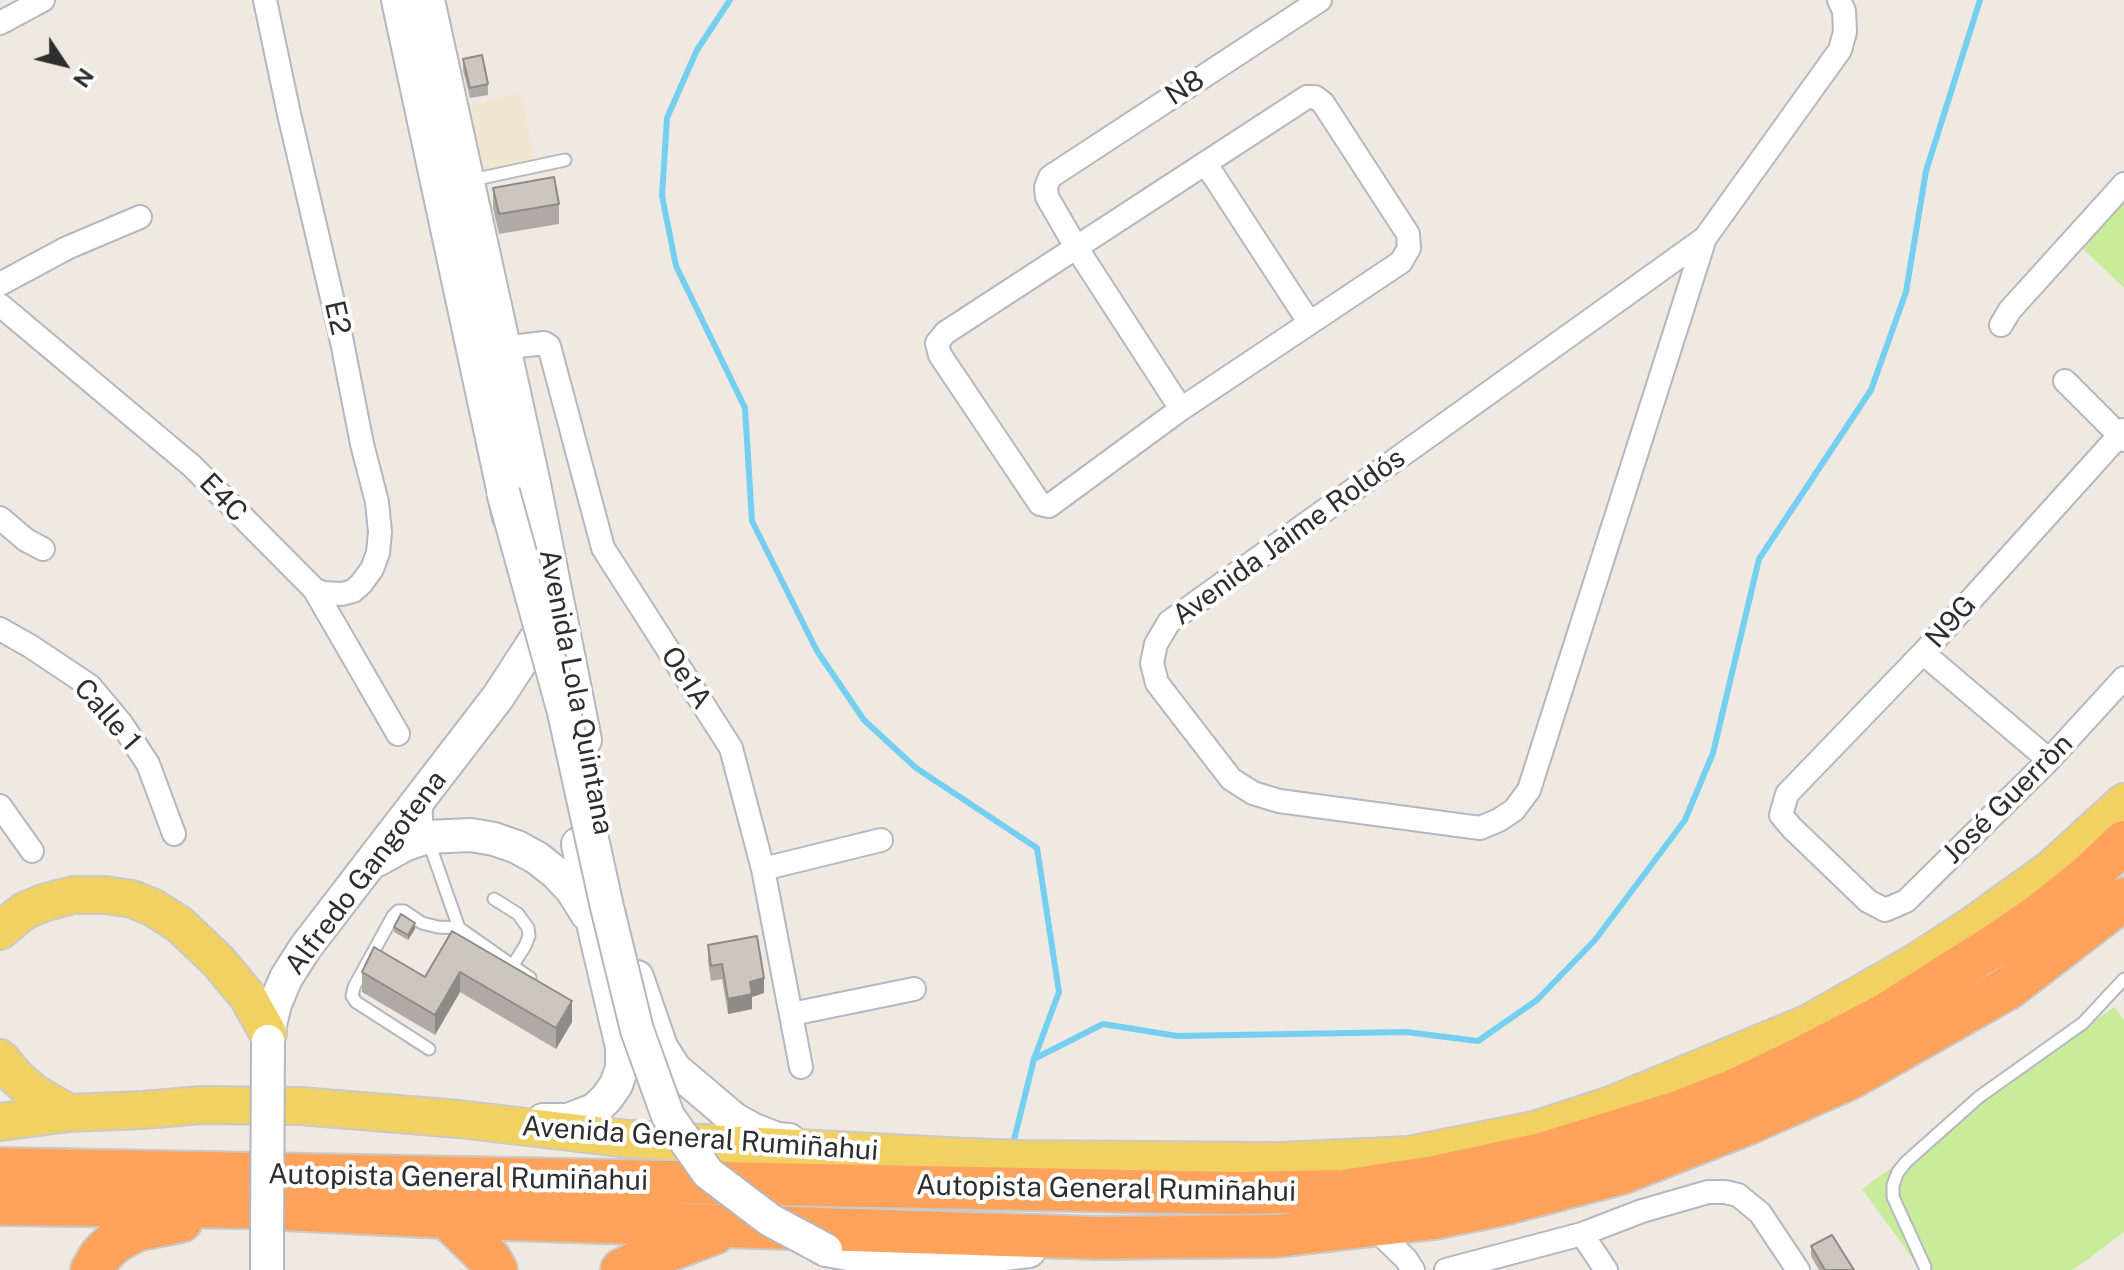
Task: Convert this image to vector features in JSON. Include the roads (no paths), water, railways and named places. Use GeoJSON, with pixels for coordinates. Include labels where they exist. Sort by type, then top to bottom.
{"type":"FeatureCollection","features":[{"type":"Feature","properties":{"kind":"highway","name":"Autopista General Rumiñahui"},"geometry":{"type":"LineString","coordinates":[[0,1169],[999,1170],[1233,1193],[1343,1191],[1434,1177],[1541,1154],[1660,1118],[1735,1090],[1883,1016],[2042,913],[2124,842]]}},
{"type":"Feature","properties":{"kind":"highway","name":"Autopista General Rumiñahui"},"geometry":{"type":"LineString","coordinates":[[0,1204],[245,1207],[447,1217],[1098,1238],[1276,1236],[1434,1218],[1499,1205],[1621,1173],[1746,1124],[1850,1078],[2008,988],[2124,899]]}},
{"type":"Feature","properties":{"kind":"highway"},"geometry":{"type":"LineString","coordinates":[[92,1270],[114,1242],[136,1230],[245,1207]]}},
{"type":"Feature","properties":{"kind":"highway"},"geometry":{"type":"LineString","coordinates":[[447,1217],[489,1258],[496,1270]]}},
{"type":"Feature","properties":{"kind":"highway"},"geometry":{"type":"LineString","coordinates":[[622,1270],[729,1227]]}},
{"type":"Feature","properties":{"kind":"main road","name":"Avenida Lola Quintana"},"geometry":{"type":"LineString","coordinates":[[398,0],[622,1047],[622,1068],[616,1085],[606,1099],[583,1116],[568,1120],[459,1119]]}},
{"type":"Feature","properties":{"kind":"main road","name":"Avenida Lola Quintana"},"geometry":{"type":"LineString","coordinates":[[428,0],[534,484],[622,922],[661,1047],[675,1069],[717,1107],[754,1130],[777,1139],[999,1170]]}},
{"type":"Feature","properties":{"kind":"main road","name":"Avenida Lola Quintana"},"geometry":{"type":"LineString","coordinates":[[503,492],[564,712],[637,1030],[668,1116],[708,1173],[770,1220],[826,1250],[883,1260],[947,1261],[1020,1251],[1195,1237]]}},
{"type":"Feature","properties":{"kind":"main road","name":"Alfredo Gangotena"},"geometry":{"type":"LineString","coordinates":[[267,1257],[268,1037],[275,1004],[286,978],[305,948],[498,697],[558,604]]}},
{"type":"Feature","properties":{"kind":"main road","name":"Avenida General Rumiñahui"},"geometry":{"type":"LineString","coordinates":[[0,1122],[69,1113],[202,1105],[300,1106],[459,1119],[629,1139],[999,1170],[1408,1155],[1534,1130],[1599,1109],[1809,1023],[1908,967],[1970,927],[2052,868],[2124,802]]}},
{"type":"Feature","properties":{"kind":"main road"},"geometry":{"type":"LineString","coordinates":[[368,867],[404,845],[427,837],[471,835],[494,839],[517,847],[556,873],[572,890],[595,932]]}},
{"type":"Feature","properties":{"kind":"main road"},"geometry":{"type":"LineString","coordinates":[[0,931],[24,911],[73,895],[132,899],[179,924],[218,961],[248,997],[268,1037]]}},
{"type":"Feature","properties":{"kind":"main road"},"geometry":{"type":"LineString","coordinates":[[0,1059],[34,1093],[69,1113]]}},
{"type":"Feature","properties":{"kind":"street"},"geometry":{"type":"LineString","coordinates":[[0,23],[43,0]]}},
{"type":"Feature","properties":{"kind":"street","name":"E2"},"geometry":{"type":"LineString","coordinates":[[265,0],[377,502],[380,532],[378,553],[372,569],[353,591],[342,594],[314,589]]}},
{"type":"Feature","properties":{"kind":"street","name":"N8"},"geometry":{"type":"LineString","coordinates":[[1076,247],[1047,197],[1046,187],[1050,177],[1320,0]]}},
{"type":"Feature","properties":{"kind":"street","name":"Avenida Jaime Roldós"},"geometry":{"type":"LineString","coordinates":[[1705,238],[1169,622],[1156,644],[1152,663],[1157,683],[1231,779],[1253,793],[1279,801],[1480,828],[1514,810],[1529,790],[1705,238],[1840,50],[1845,32],[1844,11],[1839,0]]}},
{"type":"Feature","properties":{"kind":"street"},"geometry":{"type":"LineString","coordinates":[[1307,97],[1315,97],[1332,116],[1408,234],[1409,248],[1401,262],[1181,409],[1049,506],[1040,504],[1033,496],[940,355],[937,343],[945,333],[1076,247],[1307,97]]}},
{"type":"Feature","properties":{"kind":"street"},"geometry":{"type":"LineString","coordinates":[[1206,164],[1309,322]]}},
{"type":"Feature","properties":{"kind":"street"},"geometry":{"type":"LineString","coordinates":[[2001,325],[2010,310],[2124,184]]}},
{"type":"Feature","properties":{"kind":"street"},"geometry":{"type":"LineString","coordinates":[[0,284],[67,248],[140,217]]}},
{"type":"Feature","properties":{"kind":"street"},"geometry":{"type":"LineString","coordinates":[[1076,247],[1181,409]]}},
{"type":"Feature","properties":{"kind":"street","name":"E4C"},"geometry":{"type":"LineString","coordinates":[[0,305],[192,466],[314,589],[398,734]]}},
{"type":"Feature","properties":{"kind":"street","name":"Oe1A"},"geometry":{"type":"LineString","coordinates":[[503,348],[544,343],[549,346],[603,548],[731,748],[763,869],[801,1067]]}},
{"type":"Feature","properties":{"kind":"street"},"geometry":{"type":"LineString","coordinates":[[2065,381],[2122,435]]}},
{"type":"Feature","properties":{"kind":"street","name":"N9G"},"geometry":{"type":"LineString","coordinates":[[1885,910],[1868,901],[1781,815],[1787,794],[1923,653],[2122,435]]}},
{"type":"Feature","properties":{"kind":"street"},"geometry":{"type":"LineString","coordinates":[[0,518],[26,540],[43,549]]}},
{"type":"Feature","properties":{"kind":"street","name":"Calle 1"},"geometry":{"type":"LineString","coordinates":[[0,629],[90,686],[121,723],[148,764],[174,834]]}},
{"type":"Feature","properties":{"kind":"street"},"geometry":{"type":"LineString","coordinates":[[1923,653],[2049,760]]}},
{"type":"Feature","properties":{"kind":"street","name":"José Guerròn"},"geometry":{"type":"LineString","coordinates":[[1885,910],[1906,901],[2049,760],[2124,678]]}},
{"type":"Feature","properties":{"kind":"street"},"geometry":{"type":"LineString","coordinates":[[0,806],[32,851]]}},
{"type":"Feature","properties":{"kind":"street"},"geometry":{"type":"LineString","coordinates":[[763,869],[881,840]]}},
{"type":"Feature","properties":{"kind":"street"},"geometry":{"type":"LineString","coordinates":[[792,1014],[914,989]]}},
{"type":"Feature","properties":{"kind":"street"},"geometry":{"type":"LineString","coordinates":[[1446,1270],[1582,1234],[1642,1211],[1708,1192],[1732,1193],[1750,1203],[1766,1221],[1798,1270]]}},
{"type":"Feature","properties":{"kind":"street"},"geometry":{"type":"LineString","coordinates":[[1372,1226],[1413,1270]]}},
{"type":"Feature","properties":{"kind":"street"},"geometry":{"type":"LineString","coordinates":[[1582,1234],[1606,1270]]}},
{"type":"Feature","properties":{"kind":"lane"},"geometry":{"type":"LineString","coordinates":[[467,181],[565,160]]}},
{"type":"Feature","properties":{"kind":"lane"},"geometry":{"type":"LineString","coordinates":[[426,793],[427,837],[459,928]]}},
{"type":"Feature","properties":{"kind":"lane"},"geometry":{"type":"LineString","coordinates":[[494,899],[518,914],[528,928],[525,946],[513,965]]}},
{"type":"Feature","properties":{"kind":"lane"},"geometry":{"type":"LineString","coordinates":[[429,1049],[356,1002],[352,996],[354,987],[398,911],[404,911],[422,923],[459,928],[530,978]]}},
{"type":"Feature","properties":{"kind":"lane"},"geometry":{"type":"LineString","coordinates":[[1925,1267],[1893,1197],[1898,1172],[1979,1097],[2083,1023],[2124,979]]}},
{"type":"Feature","properties":{"kind":"waterway"},"geometry":{"type":"LineString","coordinates":[[730,0],[697,50],[667,118],[662,196],[676,266],[745,408],[752,521],[817,651],[864,720],[916,768],[1037,848],[1059,992],[1034,1059],[1012,1148]]}},
{"type":"Feature","properties":{"kind":"waterway"},"geometry":{"type":"LineString","coordinates":[[1034,1059],[1103,1024],[1177,1036],[1406,1032],[1478,1041],[1537,1000],[1595,940],[1685,820],[1713,753],[1759,559],[1871,390],[1906,292],[1926,171],[1980,0]]}}]}
